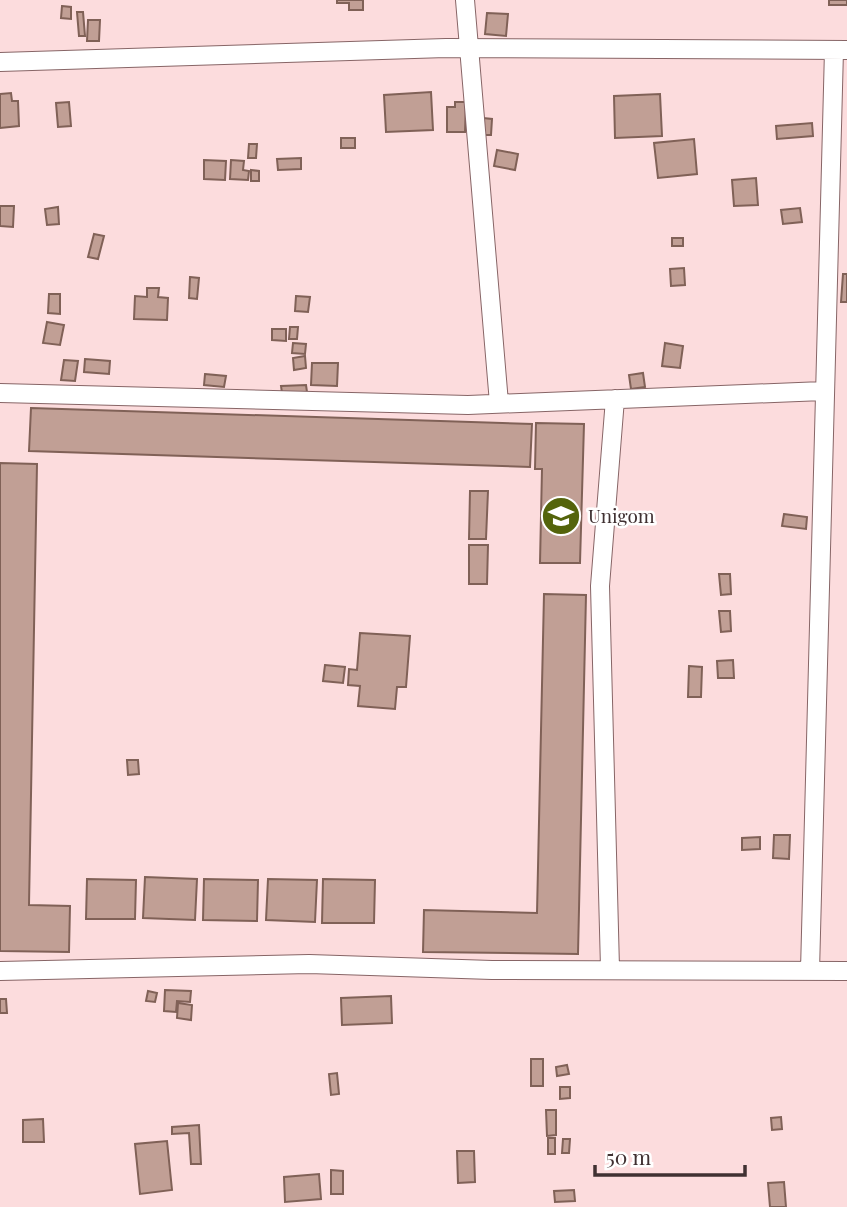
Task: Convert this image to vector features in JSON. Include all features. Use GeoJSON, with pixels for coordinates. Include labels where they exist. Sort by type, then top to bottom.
{"type":"FeatureCollection","features":[{"type":"Feature","properties":{"kind":"street"},"geometry":{"type":"LineString","coordinates":[[465,0],[467,49],[499,403]]}},
{"type":"Feature","properties":{"kind":"street"},"geometry":{"type":"LineString","coordinates":[[0,62],[467,49],[841,50],[823,391],[810,971]]}},
{"type":"Feature","properties":{"kind":"street"},"geometry":{"type":"LineString","coordinates":[[0,393],[499,403],[823,391]]}},
{"type":"Feature","properties":{"kind":"street"},"geometry":{"type":"LineString","coordinates":[[610,968],[600,586],[615,399]]}},
{"type":"Feature","properties":{"kind":"street"},"geometry":{"type":"LineString","coordinates":[[0,971],[309,964],[492,970],[610,968],[847,971]]}},
{"type":"Feature","properties":{"kind":"building"},"geometry":{"type":"Polygon","coordinates":[[[337,0],[363,0],[363,10],[349,10],[349,3],[337,3],[337,0]]]}},
{"type":"Feature","properties":{"kind":"building"},"geometry":{"type":"Polygon","coordinates":[[[829,0],[847,0],[847,5],[829,5],[829,0]]]}},
{"type":"Feature","properties":{"kind":"building"},"geometry":{"type":"Polygon","coordinates":[[[62,6],[71,7],[71,19],[61,18],[62,6]]]}},
{"type":"Feature","properties":{"kind":"building"},"geometry":{"type":"Polygon","coordinates":[[[77,12],[83,12],[85,36],[79,36],[77,12]]]}},
{"type":"Feature","properties":{"kind":"building"},"geometry":{"type":"Polygon","coordinates":[[[487,13],[508,14],[506,36],[485,34],[487,13]]]}},
{"type":"Feature","properties":{"kind":"building"},"geometry":{"type":"Polygon","coordinates":[[[88,20],[100,20],[99,41],[87,41],[88,20]]]}},
{"type":"Feature","properties":{"kind":"building"},"geometry":{"type":"Polygon","coordinates":[[[431,92],[433,130],[386,132],[384,95],[431,92]]]}},
{"type":"Feature","properties":{"kind":"building"},"geometry":{"type":"Polygon","coordinates":[[[11,93],[12,101],[18,101],[19,126],[0,128],[0,94],[11,93]]]}},
{"type":"Feature","properties":{"kind":"building"},"geometry":{"type":"Polygon","coordinates":[[[660,94],[662,136],[615,138],[614,96],[660,94]]]}},
{"type":"Feature","properties":{"kind":"building"},"geometry":{"type":"Polygon","coordinates":[[[69,102],[71,126],[58,127],[56,103],[69,102]]]}},
{"type":"Feature","properties":{"kind":"building"},"geometry":{"type":"Polygon","coordinates":[[[455,102],[466,102],[465,132],[447,132],[447,107],[455,107],[455,102]]]}},
{"type":"Feature","properties":{"kind":"building"},"geometry":{"type":"Polygon","coordinates":[[[483,118],[492,119],[491,135],[482,135],[483,118]]]}},
{"type":"Feature","properties":{"kind":"building"},"geometry":{"type":"Polygon","coordinates":[[[812,123],[813,136],[777,139],[776,126],[812,123]]]}},
{"type":"Feature","properties":{"kind":"building"},"geometry":{"type":"Polygon","coordinates":[[[341,138],[355,138],[355,148],[341,148],[341,138]]]}},
{"type":"Feature","properties":{"kind":"building"},"geometry":{"type":"Polygon","coordinates":[[[694,139],[697,174],[658,178],[654,143],[694,139]]]}},
{"type":"Feature","properties":{"kind":"building"},"geometry":{"type":"Polygon","coordinates":[[[249,144],[257,144],[256,158],[248,158],[249,144]]]}},
{"type":"Feature","properties":{"kind":"building"},"geometry":{"type":"Polygon","coordinates":[[[497,150],[518,154],[515,170],[494,166],[497,150]]]}},
{"type":"Feature","properties":{"kind":"building"},"geometry":{"type":"Polygon","coordinates":[[[301,158],[301,169],[278,170],[277,159],[301,158]]]}},
{"type":"Feature","properties":{"kind":"building"},"geometry":{"type":"Polygon","coordinates":[[[204,160],[226,161],[225,180],[204,179],[204,160]]]}},
{"type":"Feature","properties":{"kind":"building"},"geometry":{"type":"Polygon","coordinates":[[[231,160],[244,161],[243,170],[249,171],[248,180],[230,179],[231,160]]]}},
{"type":"Feature","properties":{"kind":"building"},"geometry":{"type":"Polygon","coordinates":[[[251,170],[259,171],[259,181],[251,181],[251,170]]]}},
{"type":"Feature","properties":{"kind":"building"},"geometry":{"type":"Polygon","coordinates":[[[756,178],[758,205],[734,206],[732,180],[756,178]]]}},
{"type":"Feature","properties":{"kind":"building"},"geometry":{"type":"Polygon","coordinates":[[[0,206],[14,206],[13,227],[0,226],[0,206]]]}},
{"type":"Feature","properties":{"kind":"building"},"geometry":{"type":"Polygon","coordinates":[[[58,207],[59,224],[47,225],[45,209],[58,207]]]}},
{"type":"Feature","properties":{"kind":"building"},"geometry":{"type":"Polygon","coordinates":[[[800,208],[802,222],[783,224],[781,210],[800,208]]]}},
{"type":"Feature","properties":{"kind":"building"},"geometry":{"type":"Polygon","coordinates":[[[94,234],[104,236],[98,259],[88,257],[94,234]]]}},
{"type":"Feature","properties":{"kind":"building"},"geometry":{"type":"Polygon","coordinates":[[[672,238],[683,238],[683,246],[672,246],[672,238]]]}},
{"type":"Feature","properties":{"kind":"building"},"geometry":{"type":"Polygon","coordinates":[[[684,268],[685,285],[671,286],[670,269],[684,268]]]}},
{"type":"Feature","properties":{"kind":"building"},"geometry":{"type":"Polygon","coordinates":[[[843,274],[847,274],[847,302],[841,302],[843,274]]]}},
{"type":"Feature","properties":{"kind":"building"},"geometry":{"type":"Polygon","coordinates":[[[190,277],[199,278],[197,299],[189,298],[190,277]]]}},
{"type":"Feature","properties":{"kind":"building"},"geometry":{"type":"Polygon","coordinates":[[[147,288],[159,288],[158,297],[168,298],[167,320],[134,319],[135,296],[147,297],[147,288]]]}},
{"type":"Feature","properties":{"kind":"building"},"geometry":{"type":"Polygon","coordinates":[[[49,294],[60,294],[60,314],[48,313],[49,294]]]}},
{"type":"Feature","properties":{"kind":"building"},"geometry":{"type":"Polygon","coordinates":[[[296,296],[310,297],[308,312],[295,311],[296,296]]]}},
{"type":"Feature","properties":{"kind":"building"},"geometry":{"type":"Polygon","coordinates":[[[47,322],[64,325],[60,345],[43,343],[47,322]]]}},
{"type":"Feature","properties":{"kind":"building"},"geometry":{"type":"Polygon","coordinates":[[[290,327],[298,327],[297,339],[289,339],[290,327]]]}},
{"type":"Feature","properties":{"kind":"building"},"geometry":{"type":"Polygon","coordinates":[[[272,329],[286,329],[286,341],[272,340],[272,329]]]}},
{"type":"Feature","properties":{"kind":"building"},"geometry":{"type":"Polygon","coordinates":[[[293,343],[306,344],[305,354],[292,353],[293,343]]]}},
{"type":"Feature","properties":{"kind":"building"},"geometry":{"type":"Polygon","coordinates":[[[665,343],[683,346],[680,368],[662,366],[665,343]]]}},
{"type":"Feature","properties":{"kind":"building"},"geometry":{"type":"Polygon","coordinates":[[[305,356],[306,368],[294,370],[293,358],[305,356]]]}},
{"type":"Feature","properties":{"kind":"building"},"geometry":{"type":"Polygon","coordinates":[[[85,359],[110,361],[109,374],[84,372],[85,359]]]}},
{"type":"Feature","properties":{"kind":"building"},"geometry":{"type":"Polygon","coordinates":[[[64,360],[78,361],[75,381],[61,380],[64,360]]]}},
{"type":"Feature","properties":{"kind":"building"},"geometry":{"type":"Polygon","coordinates":[[[312,363],[338,363],[337,386],[311,385],[312,363]]]}},
{"type":"Feature","properties":{"kind":"building"},"geometry":{"type":"Polygon","coordinates":[[[643,373],[645,387],[631,389],[629,375],[643,373]]]}},
{"type":"Feature","properties":{"kind":"building"},"geometry":{"type":"Polygon","coordinates":[[[205,374],[226,376],[224,387],[204,385],[205,374]]]}},
{"type":"Feature","properties":{"kind":"building"},"geometry":{"type":"Polygon","coordinates":[[[306,385],[307,392],[282,393],[281,386],[306,385]]]}},
{"type":"Feature","properties":{"kind":"building"},"geometry":{"type":"Polygon","coordinates":[[[31,408],[532,424],[530,467],[29,451],[31,408]]]}},
{"type":"Feature","properties":{"kind":"building","name":"Unigom"},"geometry":{"type":"Polygon","coordinates":[[[536,423],[584,424],[580,563],[540,563],[542,469],[535,469],[536,423]]]}},
{"type":"Feature","properties":{"kind":"building"},"geometry":{"type":"Polygon","coordinates":[[[0,463],[37,464],[29,905],[70,906],[69,952],[0,951],[0,463]]]}},
{"type":"Feature","properties":{"kind":"building"},"geometry":{"type":"Polygon","coordinates":[[[470,491],[488,491],[486,539],[469,539],[470,491]]]}},
{"type":"Feature","properties":{"kind":"building"},"geometry":{"type":"Polygon","coordinates":[[[784,514],[807,517],[806,529],[782,526],[784,514]]]}},
{"type":"Feature","properties":{"kind":"building"},"geometry":{"type":"Polygon","coordinates":[[[469,545],[488,545],[487,584],[469,584],[469,545]]]}},
{"type":"Feature","properties":{"kind":"building"},"geometry":{"type":"Polygon","coordinates":[[[719,574],[730,574],[731,594],[721,595],[719,574]]]}},
{"type":"Feature","properties":{"kind":"building"},"geometry":{"type":"Polygon","coordinates":[[[544,594],[586,595],[578,954],[423,952],[424,910],[537,913],[544,594]]]}},
{"type":"Feature","properties":{"kind":"building"},"geometry":{"type":"Polygon","coordinates":[[[719,611],[730,611],[731,631],[721,632],[719,611]]]}},
{"type":"Feature","properties":{"kind":"building"},"geometry":{"type":"Polygon","coordinates":[[[360,633],[410,636],[406,687],[397,687],[395,709],[358,706],[360,686],[348,685],[349,669],[357,670],[360,633]]]}},
{"type":"Feature","properties":{"kind":"building"},"geometry":{"type":"Polygon","coordinates":[[[733,660],[734,678],[718,678],[717,661],[733,660]]]}},
{"type":"Feature","properties":{"kind":"building"},"geometry":{"type":"Polygon","coordinates":[[[325,665],[345,667],[343,683],[323,681],[325,665]]]}},
{"type":"Feature","properties":{"kind":"building"},"geometry":{"type":"Polygon","coordinates":[[[689,666],[702,667],[701,697],[688,697],[689,666]]]}},
{"type":"Feature","properties":{"kind":"building"},"geometry":{"type":"Polygon","coordinates":[[[127,760],[138,760],[139,774],[128,775],[127,760]]]}},
{"type":"Feature","properties":{"kind":"building"},"geometry":{"type":"Polygon","coordinates":[[[774,835],[790,835],[789,859],[773,858],[774,835]]]}},
{"type":"Feature","properties":{"kind":"building"},"geometry":{"type":"Polygon","coordinates":[[[760,837],[760,849],[742,850],[742,838],[760,837]]]}},
{"type":"Feature","properties":{"kind":"building"},"geometry":{"type":"Polygon","coordinates":[[[145,877],[197,879],[195,920],[143,918],[145,877]]]}},
{"type":"Feature","properties":{"kind":"building"},"geometry":{"type":"Polygon","coordinates":[[[87,879],[136,880],[135,919],[86,919],[87,879]]]}},
{"type":"Feature","properties":{"kind":"building"},"geometry":{"type":"Polygon","coordinates":[[[204,879],[258,880],[257,921],[203,920],[204,879]]]}},
{"type":"Feature","properties":{"kind":"building"},"geometry":{"type":"Polygon","coordinates":[[[268,879],[317,880],[315,922],[266,920],[268,879]]]}},
{"type":"Feature","properties":{"kind":"building"},"geometry":{"type":"Polygon","coordinates":[[[323,879],[375,880],[374,923],[322,923],[323,879]]]}},
{"type":"Feature","properties":{"kind":"building"},"geometry":{"type":"Polygon","coordinates":[[[165,990],[191,991],[190,1002],[177,1001],[176,1012],[164,1011],[165,990]]]}},
{"type":"Feature","properties":{"kind":"building"},"geometry":{"type":"Polygon","coordinates":[[[148,991],[157,993],[155,1002],[146,1001],[148,991]]]}},
{"type":"Feature","properties":{"kind":"building"},"geometry":{"type":"Polygon","coordinates":[[[391,996],[392,1023],[342,1025],[341,998],[391,996]]]}},
{"type":"Feature","properties":{"kind":"building"},"geometry":{"type":"Polygon","coordinates":[[[0,999],[6,999],[7,1013],[0,1013],[0,999]]]}},
{"type":"Feature","properties":{"kind":"building"},"geometry":{"type":"Polygon","coordinates":[[[178,1003],[192,1005],[191,1020],[177,1018],[178,1003]]]}},
{"type":"Feature","properties":{"kind":"building"},"geometry":{"type":"Polygon","coordinates":[[[531,1059],[543,1059],[543,1086],[531,1086],[531,1059]]]}},
{"type":"Feature","properties":{"kind":"building"},"geometry":{"type":"Polygon","coordinates":[[[567,1065],[569,1074],[557,1076],[556,1067],[567,1065]]]}},
{"type":"Feature","properties":{"kind":"building"},"geometry":{"type":"Polygon","coordinates":[[[337,1073],[339,1094],[331,1095],[329,1074],[337,1073]]]}},
{"type":"Feature","properties":{"kind":"building"},"geometry":{"type":"Polygon","coordinates":[[[560,1087],[570,1087],[570,1098],[560,1099],[560,1087]]]}},
{"type":"Feature","properties":{"kind":"building"},"geometry":{"type":"Polygon","coordinates":[[[546,1110],[556,1110],[556,1135],[547,1136],[546,1110]]]}},
{"type":"Feature","properties":{"kind":"building"},"geometry":{"type":"Polygon","coordinates":[[[781,1117],[782,1129],[772,1130],[771,1118],[781,1117]]]}},
{"type":"Feature","properties":{"kind":"building"},"geometry":{"type":"Polygon","coordinates":[[[43,1119],[44,1142],[23,1142],[23,1120],[43,1119]]]}},
{"type":"Feature","properties":{"kind":"building"},"geometry":{"type":"Polygon","coordinates":[[[199,1125],[201,1164],[191,1164],[189,1133],[172,1134],[172,1127],[199,1125]]]}},
{"type":"Feature","properties":{"kind":"building"},"geometry":{"type":"Polygon","coordinates":[[[548,1138],[555,1138],[555,1154],[548,1154],[548,1138]]]}},
{"type":"Feature","properties":{"kind":"building"},"geometry":{"type":"Polygon","coordinates":[[[563,1139],[570,1139],[569,1153],[562,1153],[563,1139]]]}},
{"type":"Feature","properties":{"kind":"building"},"geometry":{"type":"Polygon","coordinates":[[[167,1141],[172,1190],[140,1194],[135,1144],[167,1141]]]}},
{"type":"Feature","properties":{"kind":"building"},"geometry":{"type":"Polygon","coordinates":[[[457,1151],[474,1151],[475,1182],[458,1183],[457,1151]]]}},
{"type":"Feature","properties":{"kind":"building"},"geometry":{"type":"Polygon","coordinates":[[[331,1170],[343,1171],[343,1194],[331,1194],[331,1170]]]}},
{"type":"Feature","properties":{"kind":"building"},"geometry":{"type":"Polygon","coordinates":[[[319,1174],[321,1199],[285,1202],[284,1177],[319,1174]]]}},
{"type":"Feature","properties":{"kind":"building"},"geometry":{"type":"Polygon","coordinates":[[[784,1182],[786,1207],[770,1207],[768,1183],[784,1182]]]}},
{"type":"Feature","properties":{"kind":"building"},"geometry":{"type":"Polygon","coordinates":[[[574,1190],[575,1201],[555,1202],[554,1191],[574,1190]]]}},
{"type":"Feature","properties":{"kind":"place","name":"Unigom"},"geometry":{"type":"Point","coordinates":[561,516]}}]}
